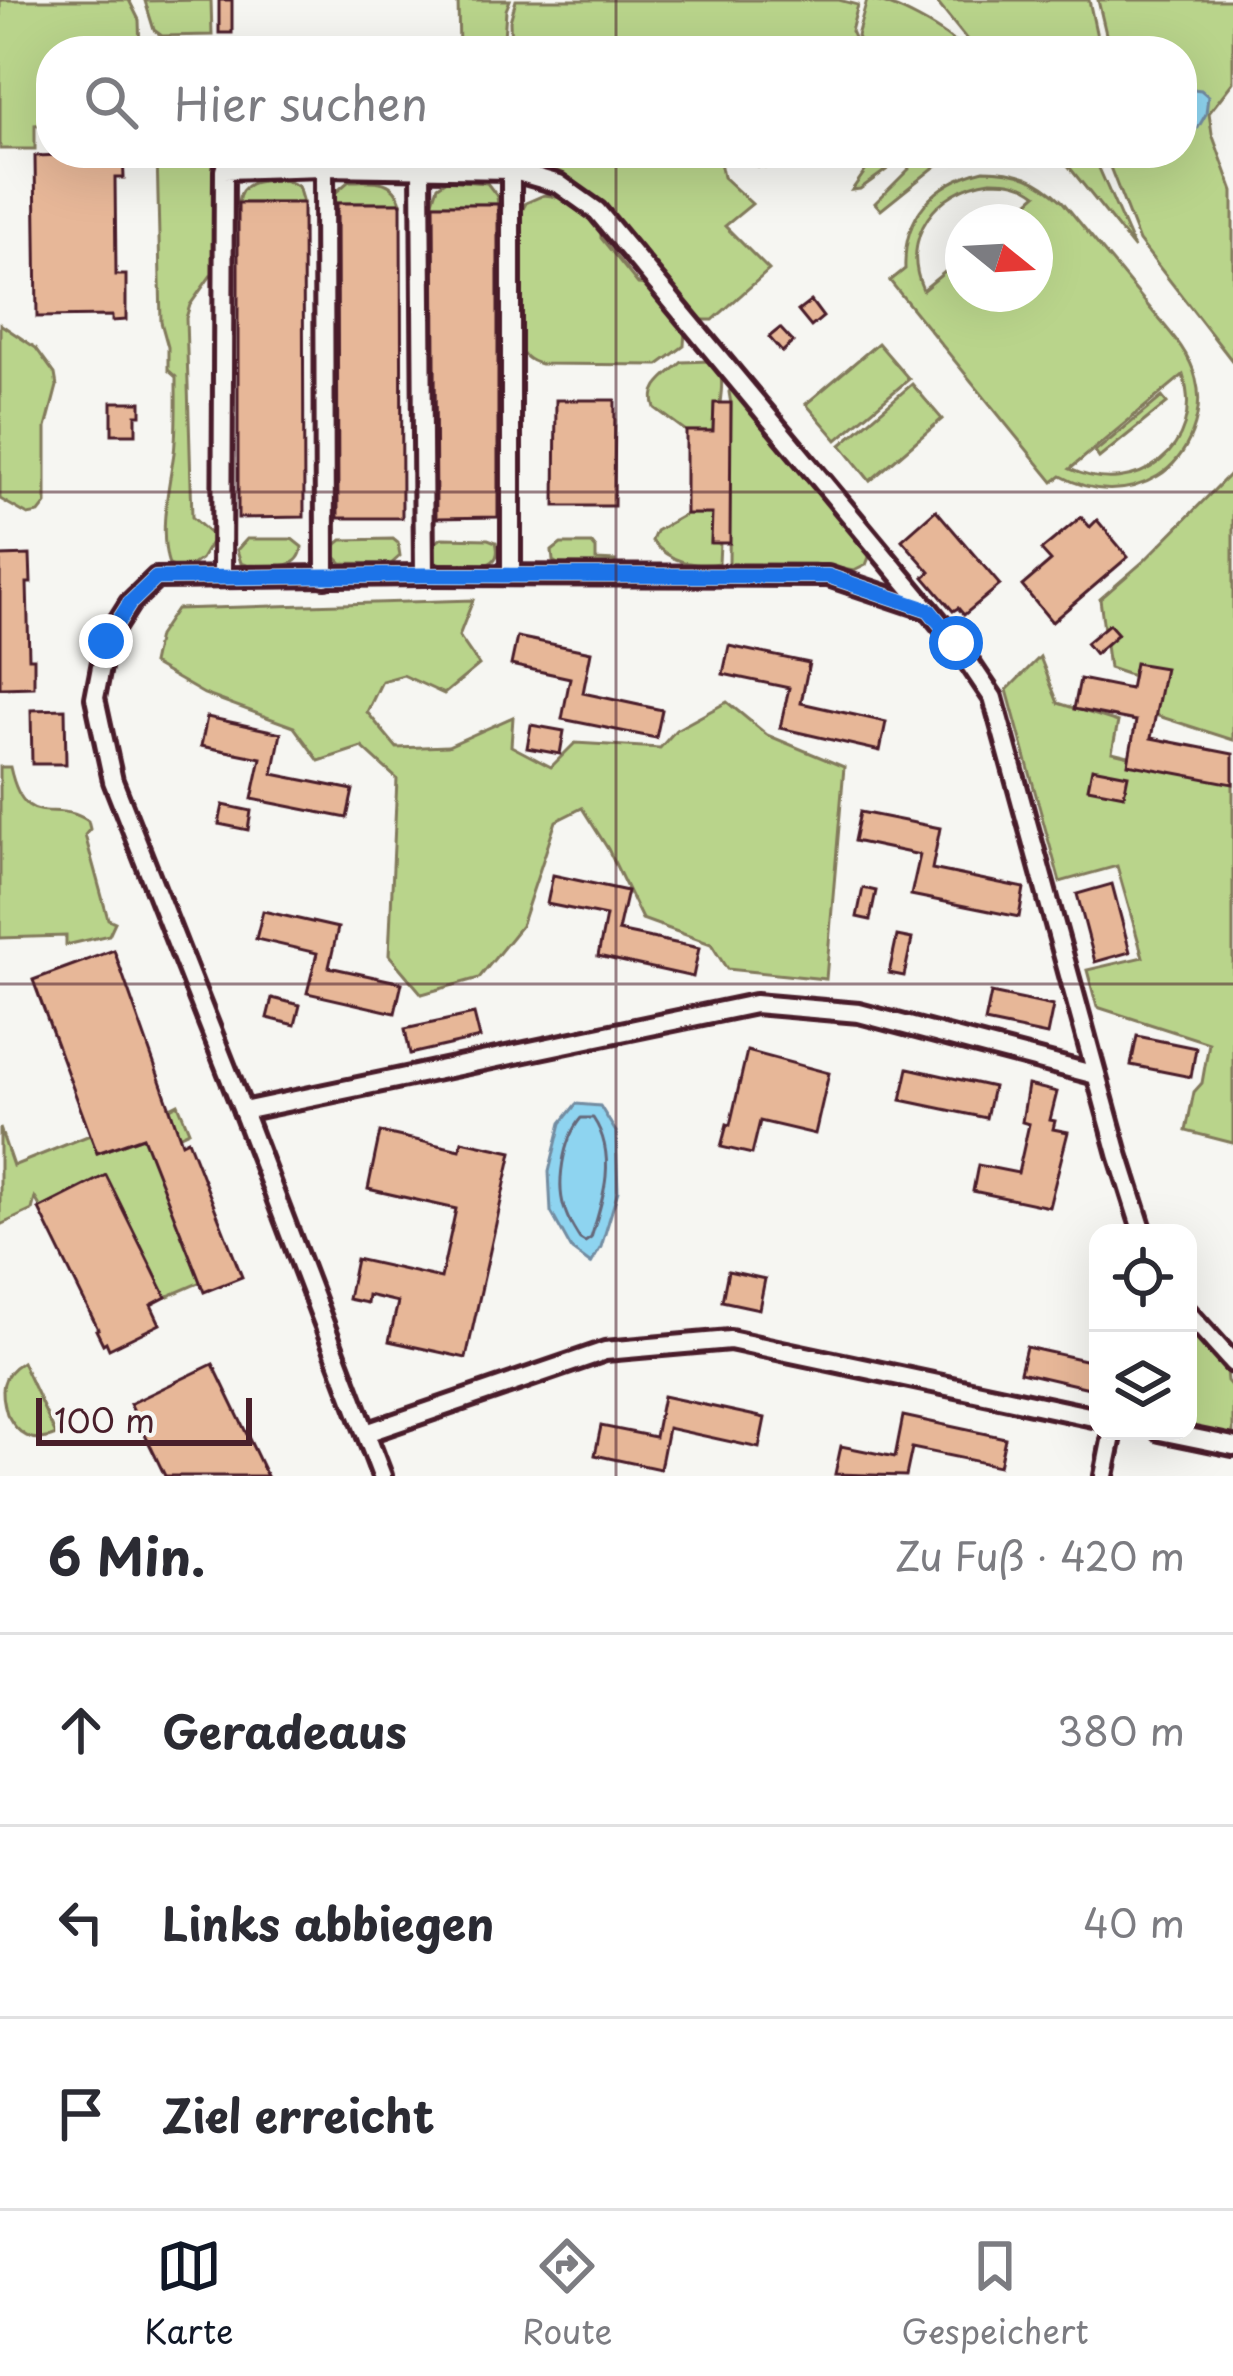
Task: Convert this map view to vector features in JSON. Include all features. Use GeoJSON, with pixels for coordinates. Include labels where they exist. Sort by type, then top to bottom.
{"type":"FeatureCollection","features":[{"type":"Feature","properties":{"kind":"street"},"geometry":{"type":"LineString","coordinates":[[222,576],[224,170],[274,168]]}},
{"type":"Feature","properties":{"kind":"street"},"geometry":{"type":"LineString","coordinates":[[324,168],[325,577]]}},
{"type":"Feature","properties":{"kind":"street"},"geometry":{"type":"LineString","coordinates":[[424,575],[422,168],[511,170],[559,184],[597,211],[956,643],[993,698],[1140,1224]]}},
{"type":"Feature","properties":{"kind":"street"},"geometry":{"type":"LineString","coordinates":[[511,170],[512,575]]}},
{"type":"Feature","properties":{"kind":"street"},"geometry":{"type":"LineString","coordinates":[[382,1476],[113,782],[95,698],[106,641],[130,603],[156,578],[828,576],[929,610]]}},
{"type":"Feature","properties":{"kind":"street"},"geometry":{"type":"LineString","coordinates":[[244,1111],[755,1004],[859,1013],[1096,1075]]}},
{"type":"Feature","properties":{"kind":"street"},"geometry":{"type":"LineString","coordinates":[[1197,1323],[1233,1363]]}},
{"type":"Feature","properties":{"kind":"street"},"geometry":{"type":"LineString","coordinates":[[366,1432],[605,1351],[730,1340],[1089,1416]]}},
{"type":"Feature","properties":{"kind":"street"},"geometry":{"type":"LineString","coordinates":[[1197,1439],[1233,1447]]}},
{"type":"Feature","properties":{"kind":"street"},"geometry":{"type":"LineString","coordinates":[[1104,1476],[1112,1440]]}},
{"type":"Feature","properties":{"kind":"green space"},"geometry":{"type":"Polygon","coordinates":[[[0,0],[129,0],[139,20],[140,36],[36,36],[35,149],[0,149],[0,0]]]}},
{"type":"Feature","properties":{"kind":"green space"},"geometry":{"type":"Polygon","coordinates":[[[211,0],[212,35],[162,36],[154,30],[145,1],[211,0]]]}},
{"type":"Feature","properties":{"kind":"green space"},"geometry":{"type":"Polygon","coordinates":[[[458,0],[510,0],[504,36],[459,36],[458,0]]]}},
{"type":"Feature","properties":{"kind":"green space"},"geometry":{"type":"Polygon","coordinates":[[[516,0],[839,0],[858,5],[853,36],[510,36],[516,0]]]}},
{"type":"Feature","properties":{"kind":"green space"},"geometry":{"type":"Polygon","coordinates":[[[867,0],[891,6],[946,36],[857,36],[867,0]]]}},
{"type":"Feature","properties":{"kind":"green space"},"geometry":{"type":"Polygon","coordinates":[[[935,0],[1089,0],[1097,36],[964,36],[935,0]]]}},
{"type":"Feature","properties":{"kind":"green space"},"geometry":{"type":"Polygon","coordinates":[[[1098,0],[1233,0],[1233,82],[1209,113],[1233,191],[1233,362],[1139,241],[1110,168],[1197,168],[1197,36],[1106,36],[1098,0]]]}},
{"type":"Feature","properties":{"kind":"green space"},"geometry":{"type":"Polygon","coordinates":[[[157,168],[217,168],[216,268],[186,318],[192,517],[214,537],[201,559],[183,571],[169,565],[164,538],[175,444],[176,377],[168,370],[161,322],[157,168]]]}},
{"type":"Feature","properties":{"kind":"green space"},"geometry":{"type":"Polygon","coordinates":[[[533,168],[721,168],[723,177],[752,204],[725,226],[769,270],[713,320],[702,320],[612,216],[579,186],[533,168]]]}},
{"type":"Feature","properties":{"kind":"green space"},"geometry":{"type":"Polygon","coordinates":[[[867,168],[889,168],[860,189],[852,190],[867,168]]]}},
{"type":"Feature","properties":{"kind":"green space"},"geometry":{"type":"Polygon","coordinates":[[[933,168],[881,210],[875,203],[909,169],[933,168]]]}},
{"type":"Feature","properties":{"kind":"green space"},"geometry":{"type":"Polygon","coordinates":[[[1070,168],[1099,168],[1134,248],[1070,168]]]}},
{"type":"Feature","properties":{"kind":"green space"},"geometry":{"type":"Polygon","coordinates":[[[984,170],[1007,172],[1027,177],[1053,193],[1182,348],[1193,368],[1198,406],[1186,446],[1169,468],[1146,482],[1121,489],[1085,486],[1061,476],[1053,482],[890,281],[905,269],[909,233],[916,218],[950,183],[984,170]],[[1183,375],[1070,469],[1119,478],[1160,461],[1175,445],[1184,425],[1183,375]]]}},
{"type":"Feature","properties":{"kind":"green space"},"geometry":{"type":"Polygon","coordinates":[[[284,180],[298,186],[303,203],[238,203],[248,185],[284,180]]]}},
{"type":"Feature","properties":{"kind":"green space"},"geometry":{"type":"Polygon","coordinates":[[[447,180],[487,183],[498,204],[432,204],[438,186],[447,180]]]}},
{"type":"Feature","properties":{"kind":"green space"},"geometry":{"type":"Polygon","coordinates":[[[349,181],[388,185],[401,203],[334,203],[335,193],[349,181]]]}},
{"type":"Feature","properties":{"kind":"green space"},"geometry":{"type":"Polygon","coordinates":[[[544,195],[569,202],[601,230],[601,238],[638,284],[648,285],[685,329],[684,346],[658,365],[541,364],[524,354],[517,344],[518,218],[526,203],[544,195]]]}},
{"type":"Feature","properties":{"kind":"green space"},"geometry":{"type":"Polygon","coordinates":[[[0,324],[36,348],[55,374],[57,386],[46,428],[46,504],[39,513],[28,515],[0,499],[0,324]]]}},
{"type":"Feature","properties":{"kind":"green space"},"geometry":{"type":"Polygon","coordinates":[[[878,343],[909,379],[837,440],[806,404],[878,343]]]}},
{"type":"Feature","properties":{"kind":"green space"},"geometry":{"type":"Polygon","coordinates":[[[711,361],[722,385],[720,403],[714,404],[713,431],[686,431],[655,408],[654,394],[682,362],[711,361]]]}},
{"type":"Feature","properties":{"kind":"green space"},"geometry":{"type":"Polygon","coordinates":[[[912,384],[942,419],[870,481],[841,445],[912,384]]]}},
{"type":"Feature","properties":{"kind":"green space"},"geometry":{"type":"Polygon","coordinates":[[[732,387],[871,552],[866,565],[854,571],[814,564],[729,564],[732,387]]]}},
{"type":"Feature","properties":{"kind":"green space"},"geometry":{"type":"Polygon","coordinates":[[[1162,397],[1167,403],[1099,458],[1095,452],[1162,397]]]}},
{"type":"Feature","properties":{"kind":"green space"},"geometry":{"type":"Polygon","coordinates":[[[1233,471],[1233,740],[1152,714],[1160,685],[1109,668],[1100,599],[1233,471]]]}},
{"type":"Feature","properties":{"kind":"green space"},"geometry":{"type":"Polygon","coordinates":[[[686,514],[712,514],[711,542],[720,543],[719,563],[682,561],[652,541],[656,531],[686,514]]]}},
{"type":"Feature","properties":{"kind":"green space"},"geometry":{"type":"Polygon","coordinates":[[[442,538],[496,542],[495,559],[481,565],[441,564],[431,552],[442,538]]]}},
{"type":"Feature","properties":{"kind":"green space"},"geometry":{"type":"Polygon","coordinates":[[[247,539],[292,539],[302,547],[296,561],[289,564],[247,565],[241,563],[237,550],[247,539]]]}},
{"type":"Feature","properties":{"kind":"green space"},"geometry":{"type":"Polygon","coordinates":[[[393,539],[400,556],[391,564],[342,563],[334,555],[342,540],[393,539]]]}},
{"type":"Feature","properties":{"kind":"green space"},"geometry":{"type":"Polygon","coordinates":[[[561,544],[592,544],[596,560],[615,561],[615,565],[558,564],[552,551],[561,544]]]}},
{"type":"Feature","properties":{"kind":"green space"},"geometry":{"type":"Polygon","coordinates":[[[473,600],[459,636],[479,665],[444,694],[403,675],[382,681],[367,712],[397,748],[448,746],[513,717],[511,746],[551,767],[575,743],[660,748],[676,730],[727,702],[767,735],[844,767],[826,979],[727,969],[711,944],[642,919],[582,808],[556,821],[521,926],[479,978],[422,994],[389,955],[397,779],[362,747],[319,761],[294,727],[204,694],[152,664],[158,636],[176,609],[473,600]]]}},
{"type":"Feature","properties":{"kind":"green space"},"geometry":{"type":"Polygon","coordinates":[[[1040,657],[1058,703],[1118,722],[1112,752],[1233,781],[1233,1143],[1186,1131],[1209,1043],[1097,1007],[1087,970],[1143,957],[1117,866],[1060,882],[1007,690],[1040,657]]]}},
{"type":"Feature","properties":{"kind":"green space"},"geometry":{"type":"Polygon","coordinates":[[[0,767],[10,767],[16,788],[32,808],[88,821],[90,829],[85,835],[108,919],[115,922],[109,935],[66,945],[66,936],[0,938],[0,767]]]}},
{"type":"Feature","properties":{"kind":"green space"},"geometry":{"type":"Polygon","coordinates":[[[178,1104],[189,1131],[161,1144],[201,1282],[166,1297],[106,1176],[41,1208],[35,1198],[32,1210],[0,1225],[0,1128],[13,1166],[90,1135],[98,1153],[175,1126],[170,1108],[178,1104]]]}},
{"type":"Feature","properties":{"kind":"green space"},"geometry":{"type":"Polygon","coordinates":[[[1197,1336],[1226,1370],[1233,1388],[1233,1437],[1197,1429],[1197,1336]]]}},
{"type":"Feature","properties":{"kind":"green space"},"geometry":{"type":"Polygon","coordinates":[[[22,1362],[56,1435],[27,1436],[7,1414],[4,1384],[9,1372],[22,1362]]]}},
{"type":"Feature","properties":{"kind":"water"},"geometry":{"type":"Polygon","coordinates":[[[1197,90],[1208,96],[1197,128],[1197,90]]]}},
{"type":"Feature","properties":{"kind":"water"},"geometry":{"type":"Polygon","coordinates":[[[576,1104],[600,1106],[616,1132],[618,1191],[591,1264],[572,1250],[551,1212],[549,1172],[561,1123],[576,1104]]]}},
{"type":"Feature","properties":{"kind":"building"},"geometry":{"type":"Polygon","coordinates":[[[219,0],[232,0],[232,33],[219,33],[219,0]]]}},
{"type":"Feature","properties":{"kind":"building"},"geometry":{"type":"Polygon","coordinates":[[[35,156],[36,168],[124,168],[124,178],[115,178],[116,275],[126,275],[126,320],[37,317],[35,156]]]}},
{"type":"Feature","properties":{"kind":"building"},"geometry":{"type":"Polygon","coordinates":[[[238,203],[303,203],[304,517],[238,518],[238,203]]]}},
{"type":"Feature","properties":{"kind":"building"},"geometry":{"type":"Polygon","coordinates":[[[337,203],[401,203],[402,518],[338,518],[337,203]]]}},
{"type":"Feature","properties":{"kind":"building"},"geometry":{"type":"Polygon","coordinates":[[[434,204],[498,204],[498,517],[436,518],[434,204]]]}},
{"type":"Feature","properties":{"kind":"building"},"geometry":{"type":"Polygon","coordinates":[[[811,301],[823,317],[811,327],[798,311],[811,301]]]}},
{"type":"Feature","properties":{"kind":"building"},"geometry":{"type":"Polygon","coordinates":[[[780,328],[793,342],[782,352],[769,337],[780,328]]]}},
{"type":"Feature","properties":{"kind":"building"},"geometry":{"type":"Polygon","coordinates":[[[556,400],[615,400],[614,506],[555,506],[556,400]]]}},
{"type":"Feature","properties":{"kind":"building"},"geometry":{"type":"Polygon","coordinates":[[[112,402],[141,402],[136,434],[112,434],[112,402]]]}},
{"type":"Feature","properties":{"kind":"building"},"geometry":{"type":"Polygon","coordinates":[[[714,403],[731,403],[730,543],[711,543],[712,514],[686,514],[686,431],[713,431],[714,403]]]}},
{"type":"Feature","properties":{"kind":"building"},"geometry":{"type":"Polygon","coordinates":[[[936,510],[1000,585],[964,615],[958,608],[953,611],[924,577],[930,572],[902,540],[936,510]]]}},
{"type":"Feature","properties":{"kind":"building"},"geometry":{"type":"Polygon","coordinates":[[[1081,517],[1090,527],[1097,520],[1128,557],[1052,622],[1022,586],[1051,561],[1041,550],[1081,517]]]}},
{"type":"Feature","properties":{"kind":"building"},"geometry":{"type":"Polygon","coordinates":[[[30,555],[29,658],[34,658],[34,687],[0,688],[0,556],[30,555]]]}},
{"type":"Feature","properties":{"kind":"building"},"geometry":{"type":"Polygon","coordinates":[[[1109,624],[1118,634],[1095,654],[1086,643],[1109,624]]]}},
{"type":"Feature","properties":{"kind":"building"},"geometry":{"type":"Polygon","coordinates":[[[517,637],[591,652],[583,693],[662,710],[656,738],[562,719],[570,678],[511,665],[517,637]]]}},
{"type":"Feature","properties":{"kind":"building"},"geometry":{"type":"Polygon","coordinates":[[[729,646],[809,663],[801,703],[886,722],[880,751],[780,728],[789,688],[723,674],[729,646]]]}},
{"type":"Feature","properties":{"kind":"building"},"geometry":{"type":"Polygon","coordinates":[[[1135,663],[1165,668],[1151,738],[1233,754],[1233,784],[1128,764],[1136,721],[1074,709],[1080,679],[1130,689],[1135,663]]]}},
{"type":"Feature","properties":{"kind":"building"},"geometry":{"type":"Polygon","coordinates":[[[65,709],[66,764],[32,764],[31,710],[65,709]]]}},
{"type":"Feature","properties":{"kind":"building"},"geometry":{"type":"Polygon","coordinates":[[[207,717],[281,733],[273,774],[353,790],[347,818],[252,799],[261,758],[201,746],[207,717]]]}},
{"type":"Feature","properties":{"kind":"building"},"geometry":{"type":"Polygon","coordinates":[[[531,725],[564,731],[560,754],[527,748],[531,725]]]}},
{"type":"Feature","properties":{"kind":"building"},"geometry":{"type":"Polygon","coordinates":[[[1092,768],[1128,775],[1124,795],[1088,788],[1092,768]]]}},
{"type":"Feature","properties":{"kind":"building"},"geometry":{"type":"Polygon","coordinates":[[[223,805],[251,811],[248,830],[219,824],[223,805]]]}},
{"type":"Feature","properties":{"kind":"building"},"geometry":{"type":"Polygon","coordinates":[[[860,812],[940,828],[932,869],[1024,888],[1019,917],[911,895],[920,855],[854,841],[860,812]]]}},
{"type":"Feature","properties":{"kind":"building"},"geometry":{"type":"Polygon","coordinates":[[[553,875],[627,891],[618,931],[699,948],[693,977],[598,956],[606,916],[547,904],[553,875]]]}},
{"type":"Feature","properties":{"kind":"building"},"geometry":{"type":"Polygon","coordinates":[[[1112,884],[1130,952],[1095,962],[1077,894],[1112,884]]]}},
{"type":"Feature","properties":{"kind":"building"},"geometry":{"type":"Polygon","coordinates":[[[863,888],[876,891],[870,920],[857,917],[863,888]]]}},
{"type":"Feature","properties":{"kind":"building"},"geometry":{"type":"Polygon","coordinates":[[[263,911],[338,928],[329,967],[402,983],[395,1013],[307,993],[317,953],[256,939],[263,911]]]}},
{"type":"Feature","properties":{"kind":"building"},"geometry":{"type":"Polygon","coordinates":[[[897,936],[912,939],[904,976],[889,973],[897,936]]]}},
{"type":"Feature","properties":{"kind":"building"},"geometry":{"type":"Polygon","coordinates":[[[114,950],[182,1143],[188,1140],[242,1277],[204,1292],[143,1137],[97,1153],[33,980],[114,950]]]}},
{"type":"Feature","properties":{"kind":"building"},"geometry":{"type":"Polygon","coordinates":[[[991,993],[1053,1006],[1047,1035],[985,1022],[991,993]]]}},
{"type":"Feature","properties":{"kind":"building"},"geometry":{"type":"Polygon","coordinates":[[[272,998],[300,1005],[295,1025],[267,1018],[272,998]]]}},
{"type":"Feature","properties":{"kind":"building"},"geometry":{"type":"Polygon","coordinates":[[[474,1014],[480,1038],[410,1054],[405,1029],[474,1014]]]}},
{"type":"Feature","properties":{"kind":"building"},"geometry":{"type":"Polygon","coordinates":[[[1137,1036],[1196,1048],[1191,1077],[1131,1065],[1137,1036]]]}},
{"type":"Feature","properties":{"kind":"building"},"geometry":{"type":"Polygon","coordinates":[[[747,1051],[829,1073],[815,1134],[760,1121],[752,1154],[721,1147],[747,1051]]]}},
{"type":"Feature","properties":{"kind":"building"},"geometry":{"type":"Polygon","coordinates":[[[908,1068],[993,1087],[986,1118],[901,1100],[908,1068]]]}},
{"type":"Feature","properties":{"kind":"building"},"geometry":{"type":"Polygon","coordinates":[[[1028,1085],[1057,1092],[1050,1120],[1055,1121],[1053,1129],[1068,1132],[1049,1207],[973,1191],[978,1165],[1018,1173],[1029,1124],[1022,1122],[1028,1085]]]}},
{"type":"Feature","properties":{"kind":"building"},"geometry":{"type":"Polygon","coordinates":[[[380,1132],[460,1150],[462,1141],[512,1152],[466,1358],[389,1341],[398,1302],[368,1295],[367,1303],[348,1299],[356,1259],[441,1278],[456,1209],[368,1189],[380,1132]]]}},
{"type":"Feature","properties":{"kind":"building"},"geometry":{"type":"Polygon","coordinates":[[[106,1175],[166,1297],[151,1305],[160,1324],[109,1349],[39,1209],[106,1175]]]}},
{"type":"Feature","properties":{"kind":"building"},"geometry":{"type":"Polygon","coordinates":[[[728,1271],[765,1279],[759,1309],[722,1301],[728,1271]]]}},
{"type":"Feature","properties":{"kind":"building"},"geometry":{"type":"Polygon","coordinates":[[[1026,1347],[1089,1361],[1089,1388],[1020,1372],[1026,1347]]]}},
{"type":"Feature","properties":{"kind":"building"},"geometry":{"type":"Polygon","coordinates":[[[213,1364],[267,1476],[165,1476],[130,1404],[213,1364]]]}},
{"type":"Feature","properties":{"kind":"building"},"geometry":{"type":"Polygon","coordinates":[[[663,1396],[765,1418],[759,1448],[668,1428],[660,1469],[595,1455],[601,1426],[655,1437],[663,1396]]]}},
{"type":"Feature","properties":{"kind":"building"},"geometry":{"type":"Polygon","coordinates":[[[903,1416],[1005,1438],[999,1466],[912,1448],[906,1476],[835,1474],[841,1446],[895,1457],[903,1416]]]}},
{"type":"Feature","properties":{"kind":"route"},"geometry":{"type":"LineString","coordinates":[[106,641],[130,603],[156,578],[424,575],[828,576],[929,610],[956,643]]}}]}
